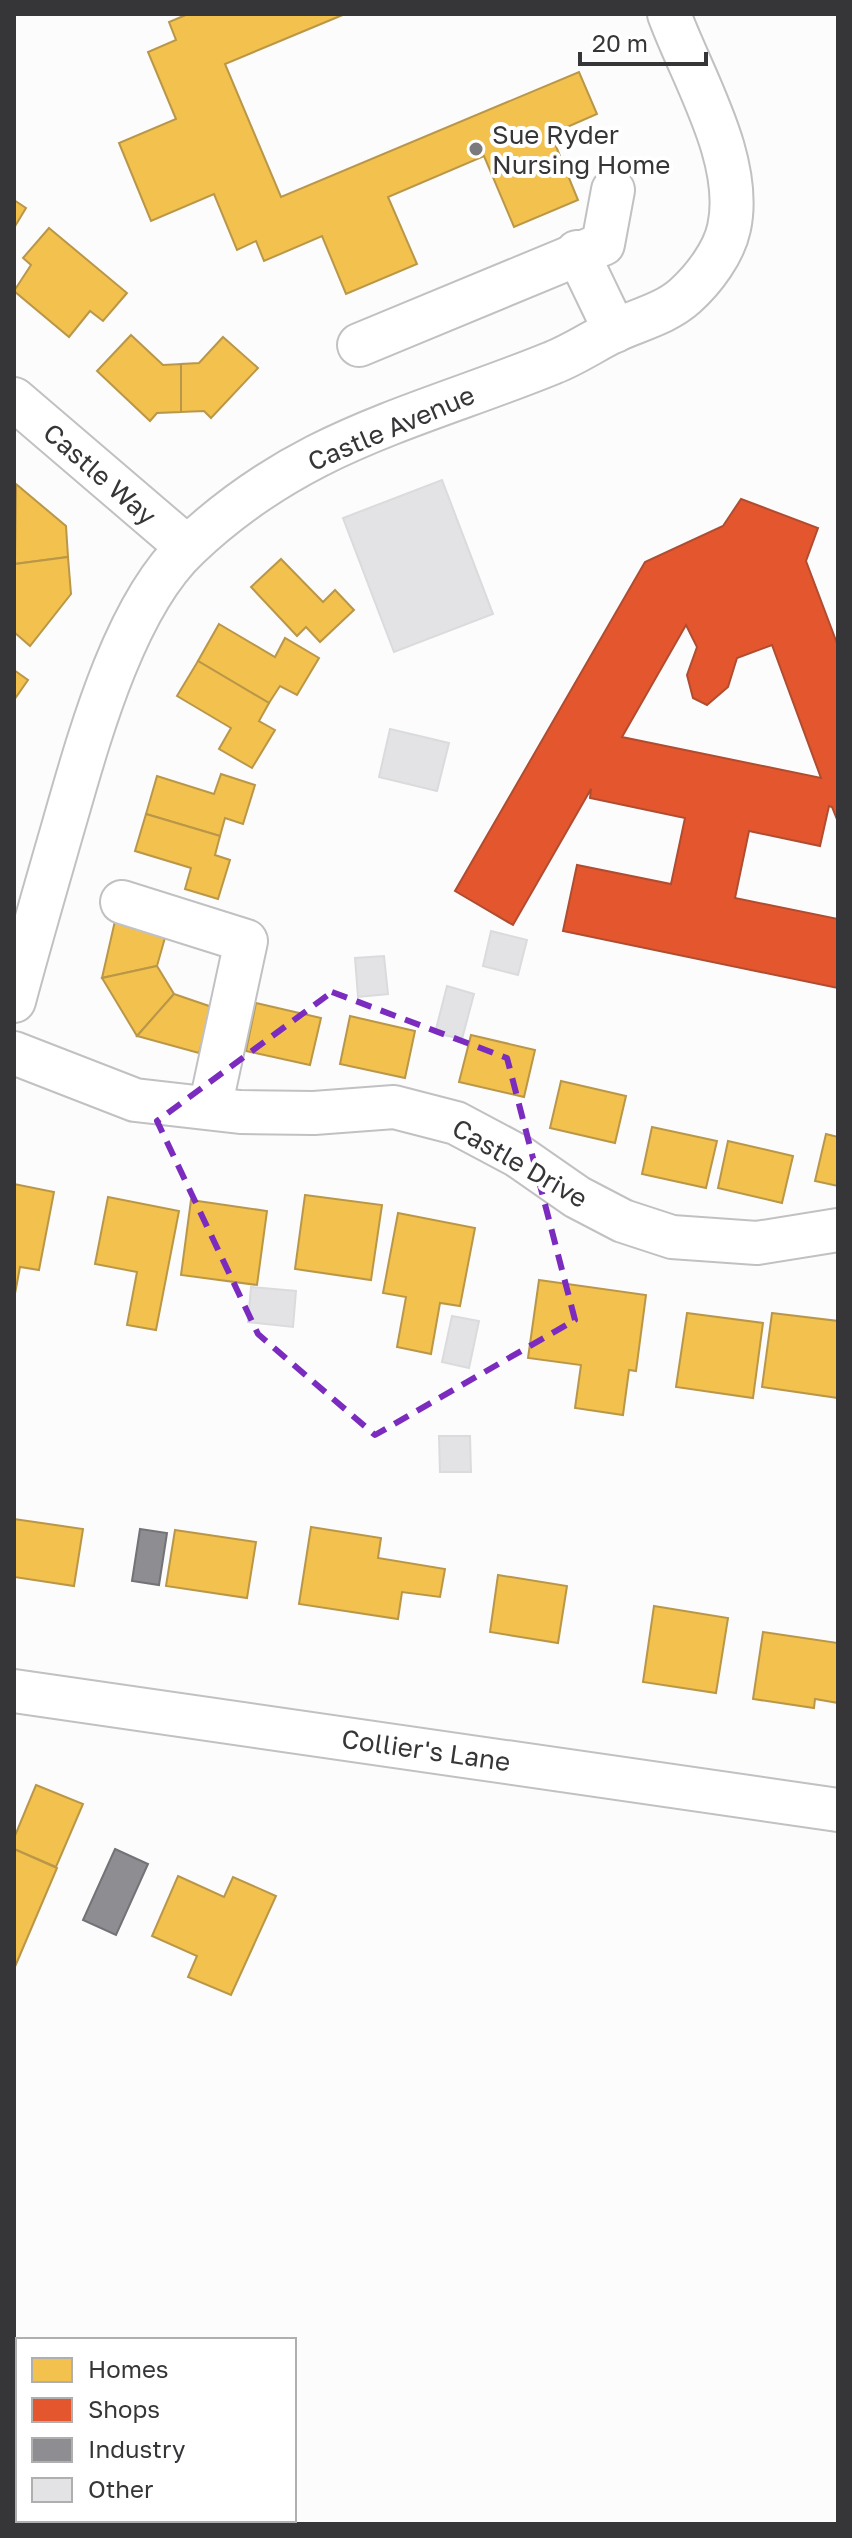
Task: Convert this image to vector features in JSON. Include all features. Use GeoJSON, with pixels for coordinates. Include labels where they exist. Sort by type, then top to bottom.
{"type":"FeatureCollection","features":[{"type":"Feature","properties":{"kind":"street","name":"Castle Avenue"},"geometry":{"type":"LineString","coordinates":[[14,1001],[80,767],[109,682],[135,624],[187,547],[249,498],[315,457],[381,427],[555,362],[615,331],[660,313],[685,296],[712,265],[729,230],[732,195],[716,128],[669,14]]}},
{"type":"Feature","properties":{"kind":"street"},"geometry":{"type":"LineString","coordinates":[[359,345],[577,252],[603,244],[613,190]]}},
{"type":"Feature","properties":{"kind":"street"},"geometry":{"type":"LineString","coordinates":[[577,252],[615,331]]}},
{"type":"Feature","properties":{"kind":"street","name":"Castle Way"},"geometry":{"type":"LineString","coordinates":[[14,399],[187,547]]}},
{"type":"Feature","properties":{"kind":"street"},"geometry":{"type":"LineString","coordinates":[[122,902],[246,941],[210,1108]]}},
{"type":"Feature","properties":{"kind":"street","name":"Castle Drive"},"geometry":{"type":"LineString","coordinates":[[14,1053],[135,1100],[210,1108],[314,1113],[394,1107],[456,1123],[518,1156],[577,1197],[623,1221],[672,1237],[757,1243],[838,1230]]}},
{"type":"Feature","properties":{"kind":"street","name":"Collier's Lane"},"geometry":{"type":"LineString","coordinates":[[14,1691],[838,1810]]}},
{"type":"Feature","properties":{"kind":"highlighted area"},"geometry":{"type":"Polygon","coordinates":[[[332,992],[507,1058],[575,1320],[375,1435],[258,1334],[157,1121],[332,992]]]}},
{"type":"Feature","properties":{"kind":"building: Homes","name":"Sue Ryder Nursing Home"},"geometry":{"type":"Polygon","coordinates":[[[188,14],[345,14],[225,64],[281,197],[579,72],[597,114],[551,134],[578,200],[514,227],[484,156],[388,197],[417,264],[346,294],[322,236],[264,261],[256,241],[237,250],[214,194],[151,221],[119,143],[176,119],[148,52],[176,40],[169,22],[188,14]]]}},
{"type":"Feature","properties":{"kind":"building: Homes"},"geometry":{"type":"Polygon","coordinates":[[[14,200],[26,208],[14,228],[14,200]]]}},
{"type":"Feature","properties":{"kind":"building: Homes"},"geometry":{"type":"Polygon","coordinates":[[[49,228],[127,293],[103,321],[90,311],[69,337],[14,291],[31,265],[23,258],[49,228]]]}},
{"type":"Feature","properties":{"kind":"building: Homes"},"geometry":{"type":"Polygon","coordinates":[[[131,335],[163,365],[181,364],[181,412],[157,413],[150,421],[97,371],[131,335]]]}},
{"type":"Feature","properties":{"kind":"building: Homes"},"geometry":{"type":"Polygon","coordinates":[[[223,337],[258,368],[211,418],[204,411],[181,412],[181,364],[199,363],[223,337]]]}},
{"type":"Feature","properties":{"kind":"building: Homes"},"geometry":{"type":"Polygon","coordinates":[[[16,484],[66,526],[68,557],[15,564],[16,484]]]}},
{"type":"Feature","properties":{"kind":"building: Homes"},"geometry":{"type":"Polygon","coordinates":[[[68,557],[71,594],[30,646],[14,632],[15,564],[68,557]]]}},
{"type":"Feature","properties":{"kind":"building: Homes"},"geometry":{"type":"Polygon","coordinates":[[[281,559],[323,602],[335,590],[354,610],[320,642],[306,627],[297,636],[251,587],[281,559]]]}},
{"type":"Feature","properties":{"kind":"building: Homes"},"geometry":{"type":"Polygon","coordinates":[[[219,624],[275,657],[285,638],[319,658],[297,695],[280,686],[269,703],[198,661],[219,624]]]}},
{"type":"Feature","properties":{"kind":"building: Homes"},"geometry":{"type":"Polygon","coordinates":[[[198,661],[269,703],[259,721],[275,730],[252,768],[219,749],[231,728],[177,696],[198,661]]]}},
{"type":"Feature","properties":{"kind":"building: Homes"},"geometry":{"type":"Polygon","coordinates":[[[14,670],[28,680],[14,700],[14,670]]]}},
{"type":"Feature","properties":{"kind":"building: Homes"},"geometry":{"type":"Polygon","coordinates":[[[221,774],[255,785],[243,824],[225,818],[220,836],[146,814],[157,776],[214,794],[221,774]]]}},
{"type":"Feature","properties":{"kind":"building: Homes"},"geometry":{"type":"Polygon","coordinates":[[[146,814],[220,836],[215,855],[230,860],[218,899],[185,889],[191,868],[135,851],[146,814]]]}},
{"type":"Feature","properties":{"kind":"building: Homes"},"geometry":{"type":"Polygon","coordinates":[[[117,912],[168,927],[157,966],[102,978],[117,912]]]}},
{"type":"Feature","properties":{"kind":"building: Homes"},"geometry":{"type":"Polygon","coordinates":[[[157,966],[174,994],[137,1036],[102,978],[157,966]]]}},
{"type":"Feature","properties":{"kind":"building: Homes"},"geometry":{"type":"Polygon","coordinates":[[[174,994],[212,1007],[199,1053],[137,1036],[174,994]]]}},
{"type":"Feature","properties":{"kind":"building: Homes"},"geometry":{"type":"Polygon","coordinates":[[[256,1003],[321,1018],[310,1065],[246,1051],[256,1003]]]}},
{"type":"Feature","properties":{"kind":"building: Homes"},"geometry":{"type":"Polygon","coordinates":[[[350,1016],[415,1031],[405,1078],[340,1064],[350,1016]]]}},
{"type":"Feature","properties":{"kind":"building: Homes"},"geometry":{"type":"Polygon","coordinates":[[[471,1035],[535,1050],[524,1097],[459,1082],[471,1035]]]}},
{"type":"Feature","properties":{"kind":"building: Homes"},"geometry":{"type":"Polygon","coordinates":[[[561,1081],[626,1096],[615,1143],[550,1128],[561,1081]]]}},
{"type":"Feature","properties":{"kind":"building: Homes"},"geometry":{"type":"Polygon","coordinates":[[[652,1127],[717,1141],[706,1188],[642,1174],[652,1127]]]}},
{"type":"Feature","properties":{"kind":"building: Homes"},"geometry":{"type":"Polygon","coordinates":[[[826,1134],[838,1137],[838,1186],[815,1181],[826,1134]]]}},
{"type":"Feature","properties":{"kind":"building: Homes"},"geometry":{"type":"Polygon","coordinates":[[[728,1141],[793,1156],[782,1203],[718,1188],[728,1141]]]}},
{"type":"Feature","properties":{"kind":"building: Homes"},"geometry":{"type":"Polygon","coordinates":[[[14,1184],[54,1192],[39,1270],[20,1267],[14,1299],[14,1184]]]}},
{"type":"Feature","properties":{"kind":"building: Homes"},"geometry":{"type":"Polygon","coordinates":[[[305,1195],[382,1205],[371,1280],[295,1269],[305,1195]]]}},
{"type":"Feature","properties":{"kind":"building: Homes"},"geometry":{"type":"Polygon","coordinates":[[[108,1197],[179,1211],[156,1330],[127,1325],[137,1272],[95,1264],[108,1197]]]}},
{"type":"Feature","properties":{"kind":"building: Homes"},"geometry":{"type":"Polygon","coordinates":[[[191,1200],[267,1211],[257,1285],[181,1275],[191,1200]]]}},
{"type":"Feature","properties":{"kind":"building: Homes"},"geometry":{"type":"Polygon","coordinates":[[[398,1213],[475,1228],[460,1306],[440,1303],[431,1354],[397,1347],[406,1297],[383,1293],[398,1213]]]}},
{"type":"Feature","properties":{"kind":"building: Homes"},"geometry":{"type":"Polygon","coordinates":[[[539,1280],[646,1295],[636,1371],[629,1370],[623,1415],[575,1408],[581,1365],[528,1358],[539,1280]]]}},
{"type":"Feature","properties":{"kind":"building: Homes"},"geometry":{"type":"Polygon","coordinates":[[[687,1313],[763,1323],[753,1398],[676,1387],[687,1313]]]}},
{"type":"Feature","properties":{"kind":"building: Homes"},"geometry":{"type":"Polygon","coordinates":[[[772,1313],[838,1321],[838,1398],[762,1387],[772,1313]]]}},
{"type":"Feature","properties":{"kind":"building: Homes"},"geometry":{"type":"Polygon","coordinates":[[[14,1519],[83,1529],[74,1586],[14,1577],[14,1519]]]}},
{"type":"Feature","properties":{"kind":"building: Homes"},"geometry":{"type":"Polygon","coordinates":[[[311,1527],[381,1538],[378,1558],[445,1569],[440,1597],[402,1592],[398,1619],[299,1604],[311,1527]]]}},
{"type":"Feature","properties":{"kind":"building: Homes"},"geometry":{"type":"Polygon","coordinates":[[[175,1530],[256,1542],[247,1598],[166,1586],[175,1530]]]}},
{"type":"Feature","properties":{"kind":"building: Homes"},"geometry":{"type":"Polygon","coordinates":[[[498,1575],[567,1586],[558,1643],[490,1632],[498,1575]]]}},
{"type":"Feature","properties":{"kind":"building: Homes"},"geometry":{"type":"Polygon","coordinates":[[[654,1606],[728,1618],[716,1693],[643,1682],[654,1606]]]}},
{"type":"Feature","properties":{"kind":"building: Homes"},"geometry":{"type":"Polygon","coordinates":[[[763,1632],[838,1643],[838,1703],[815,1699],[814,1708],[753,1699],[763,1632]]]}},
{"type":"Feature","properties":{"kind":"building: Homes"},"geometry":{"type":"Polygon","coordinates":[[[36,1785],[83,1804],[56,1867],[14,1849],[14,1838],[36,1785]]]}},
{"type":"Feature","properties":{"kind":"building: Homes"},"geometry":{"type":"Polygon","coordinates":[[[14,1849],[57,1868],[14,1969],[14,1849]]]}},
{"type":"Feature","properties":{"kind":"building: Homes"},"geometry":{"type":"Polygon","coordinates":[[[178,1876],[224,1897],[233,1877],[276,1896],[231,1995],[188,1977],[197,1956],[152,1936],[178,1876]]]}},
{"type":"Feature","properties":{"kind":"building: Shops"},"geometry":{"type":"Polygon","coordinates":[[[741,499],[818,528],[806,561],[838,646],[838,822],[829,806],[820,846],[749,831],[735,898],[838,919],[838,988],[563,931],[577,865],[671,884],[685,818],[590,798],[591,789],[513,925],[455,891],[645,562],[723,526],[741,499]],[[686,625],[622,737],[821,778],[772,645],[737,658],[728,687],[707,705],[693,698],[687,675],[697,647],[686,625]]]}},
{"type":"Feature","properties":{"kind":"building: Industry"},"geometry":{"type":"Polygon","coordinates":[[[140,1529],[167,1533],[159,1585],[132,1581],[140,1529]]]}},
{"type":"Feature","properties":{"kind":"building: Industry"},"geometry":{"type":"Polygon","coordinates":[[[115,1849],[148,1864],[116,1935],[83,1920],[115,1849]]]}},
{"type":"Feature","properties":{"kind":"building: Other"},"geometry":{"type":"Polygon","coordinates":[[[442,480],[493,614],[394,652],[343,518],[442,480]]]}},
{"type":"Feature","properties":{"kind":"building: Other"},"geometry":{"type":"Polygon","coordinates":[[[390,729],[449,743],[437,791],[379,777],[390,729]]]}},
{"type":"Feature","properties":{"kind":"building: Other"},"geometry":{"type":"Polygon","coordinates":[[[491,931],[527,940],[518,975],[483,966],[491,931]]]}},
{"type":"Feature","properties":{"kind":"building: Other"},"geometry":{"type":"Polygon","coordinates":[[[384,956],[388,994],[358,997],[355,958],[384,956]]]}},
{"type":"Feature","properties":{"kind":"building: Other"},"geometry":{"type":"Polygon","coordinates":[[[447,986],[474,994],[462,1039],[435,1033],[447,986]]]}},
{"type":"Feature","properties":{"kind":"building: Other"},"geometry":{"type":"Polygon","coordinates":[[[251,1287],[296,1291],[293,1327],[248,1322],[251,1287]]]}},
{"type":"Feature","properties":{"kind":"building: Other"},"geometry":{"type":"Polygon","coordinates":[[[452,1316],[479,1321],[469,1368],[442,1362],[452,1316]]]}},
{"type":"Feature","properties":{"kind":"building: Other"},"geometry":{"type":"Polygon","coordinates":[[[439,1436],[470,1436],[471,1472],[440,1472],[439,1436]]]}},
{"type":"Feature","properties":{"kind":"place","name":"Sue Ryder Nursing Home"},"geometry":{"type":"Point","coordinates":[476,149]}}]}
